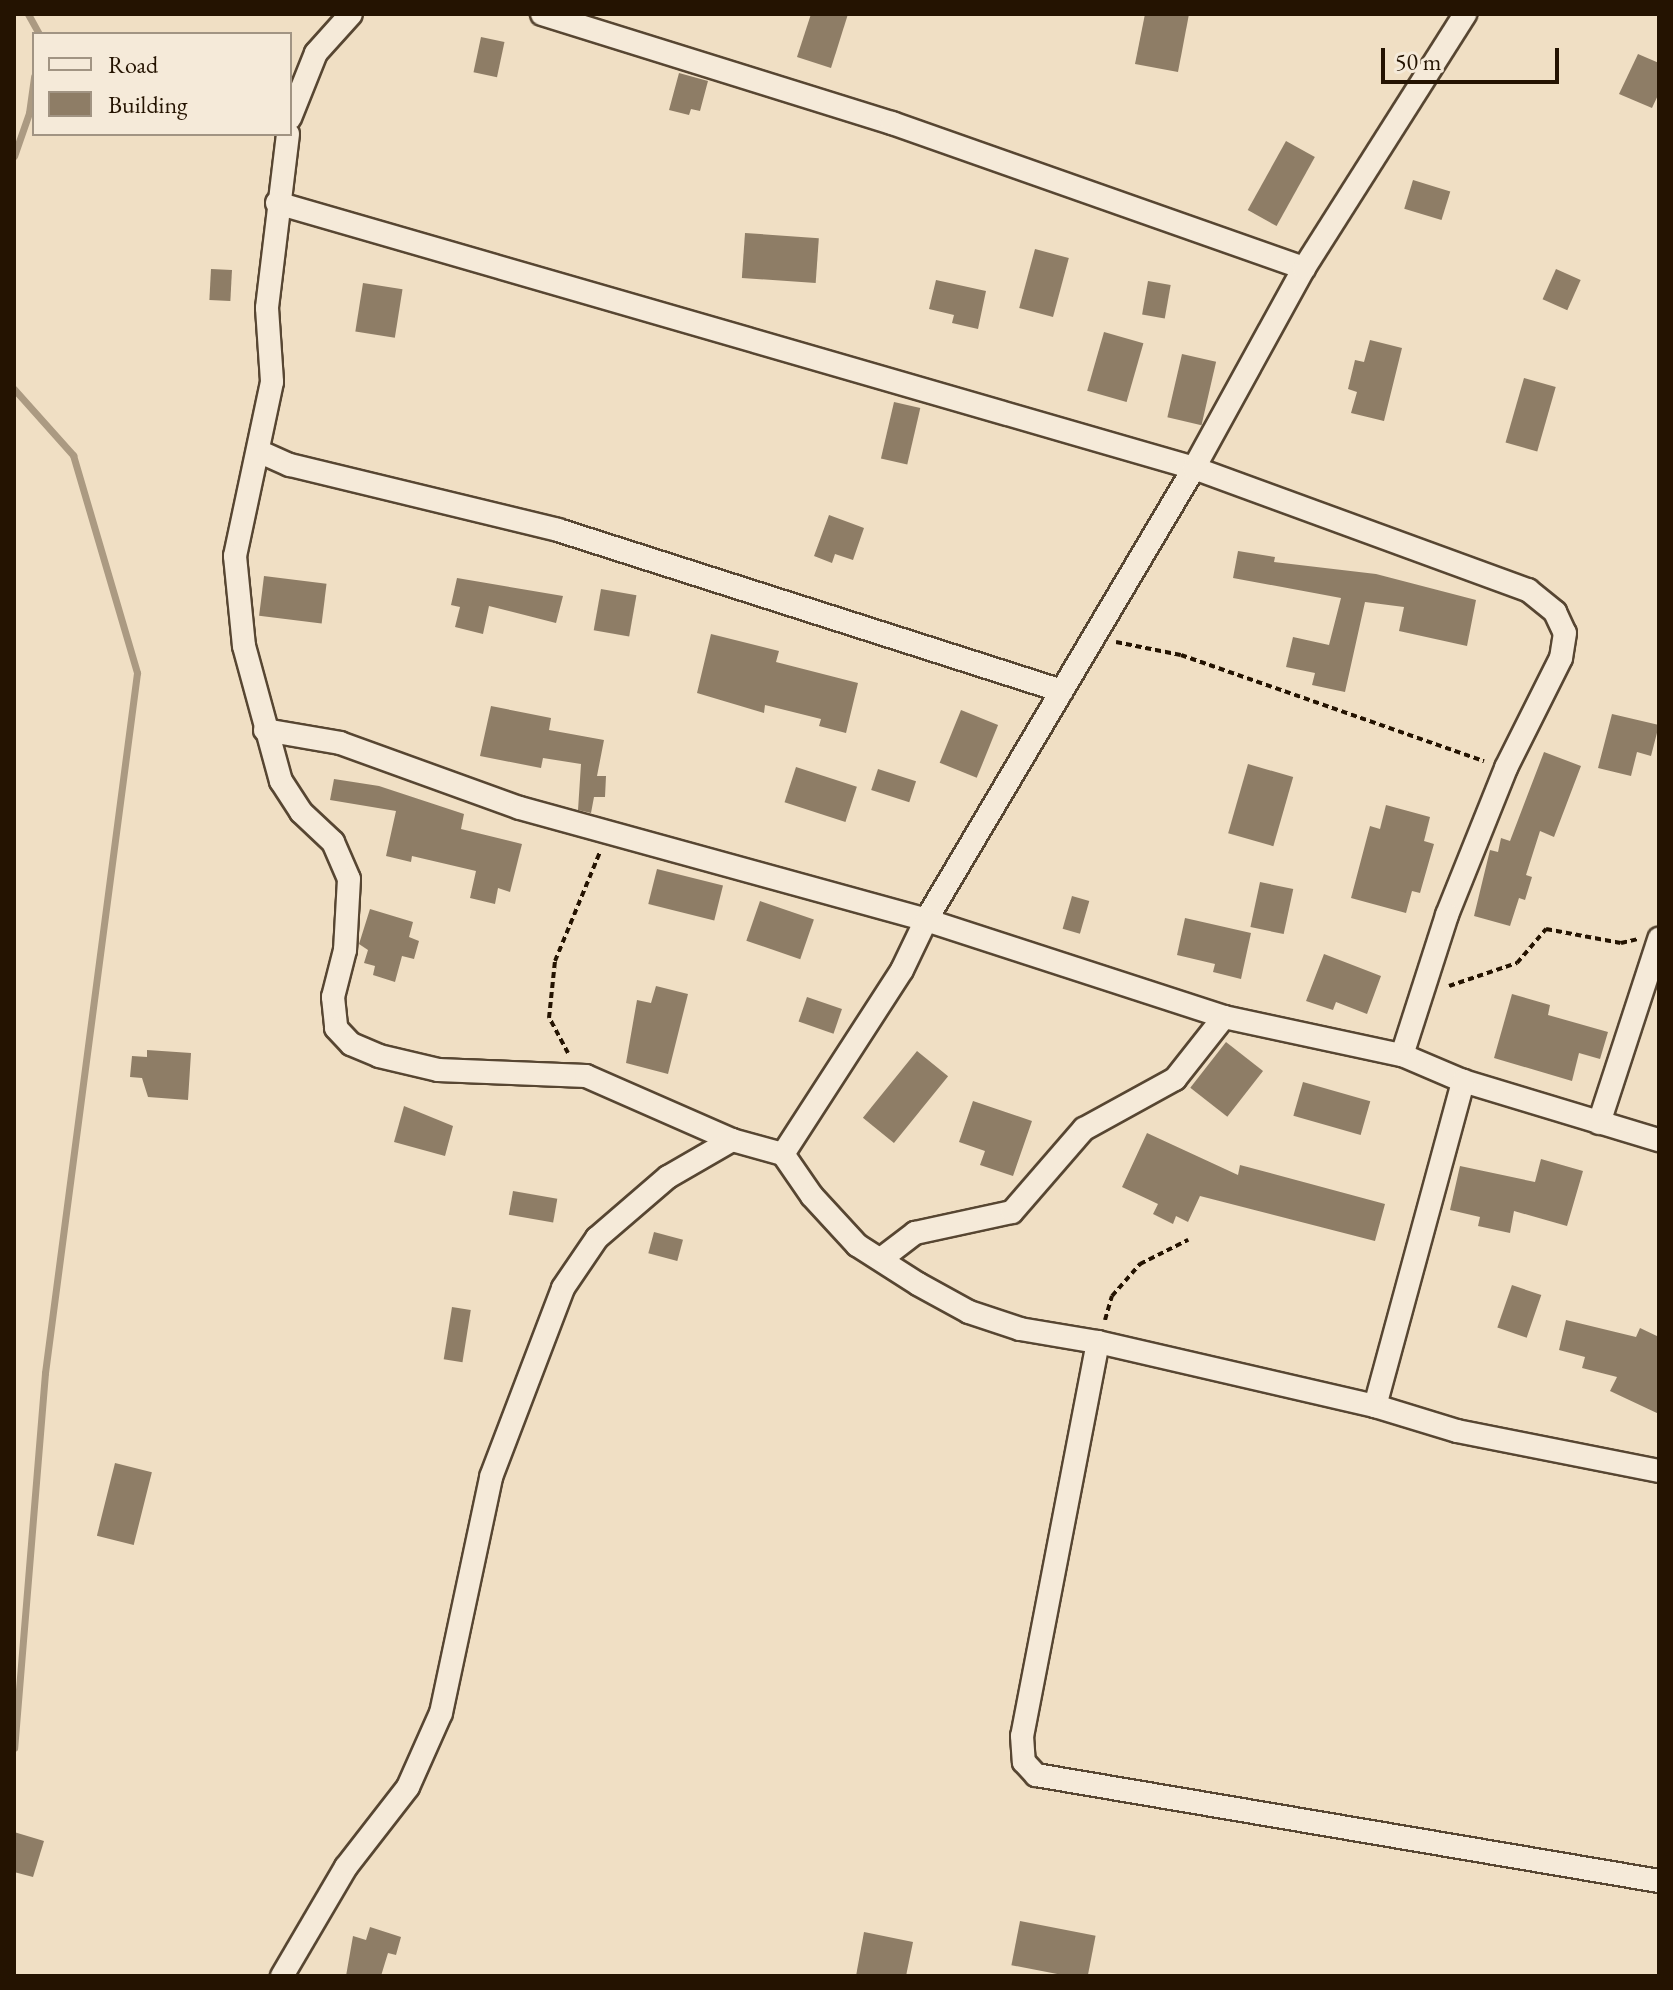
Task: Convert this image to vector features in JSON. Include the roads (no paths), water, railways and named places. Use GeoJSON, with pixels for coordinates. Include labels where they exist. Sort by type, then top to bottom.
{"type":"FeatureCollection","features":[{"type":"Feature","properties":{"kind":"street"},"geometry":{"type":"LineString","coordinates":[[292,113],[316,53],[351,14]]}},
{"type":"Feature","properties":{"kind":"street"},"geometry":{"type":"LineString","coordinates":[[542,14],[878,118],[1304,268]]}},
{"type":"Feature","properties":{"kind":"street"},"geometry":{"type":"LineString","coordinates":[[783,1154],[902,970],[926,920],[1194,468],[1304,268],[1465,14]]}},
{"type":"Feature","properties":{"kind":"street"},"geometry":{"type":"LineString","coordinates":[[288,136],[277,203],[267,308],[272,382],[235,556],[244,646],[281,781],[301,812],[345,859],[348,908],[345,950],[333,997],[336,1028],[351,1044],[379,1056],[438,1070],[586,1076],[732,1140],[783,1154],[812,1196],[857,1245],[969,1312],[1020,1329],[1098,1342],[1375,1406],[1457,1431],[1659,1471]]}},
{"type":"Feature","properties":{"kind":"street"},"geometry":{"type":"LineString","coordinates":[[277,203],[1194,468],[1528,590],[1555,612],[1565,633],[1561,658],[1506,768],[1419,987],[1402,1055]]}},
{"type":"Feature","properties":{"kind":"street"},"geometry":{"type":"LineString","coordinates":[[258,451],[290,465],[558,530],[1062,691]]}},
{"type":"Feature","properties":{"kind":"street"},"geometry":{"type":"LineString","coordinates":[[265,730],[340,743],[520,808],[926,920],[1224,1017],[1402,1055],[1463,1081],[1659,1140]]}},
{"type":"Feature","properties":{"kind":"street"},"geometry":{"type":"LineString","coordinates":[[1599,1123],[1657,945]]}},
{"type":"Feature","properties":{"kind":"street"},"geometry":{"type":"LineString","coordinates":[[881,1259],[915,1233],[1012,1212],[1084,1129],[1175,1079],[1224,1017]]}},
{"type":"Feature","properties":{"kind":"street"},"geometry":{"type":"LineString","coordinates":[[1375,1406],[1463,1081]]}},
{"type":"Feature","properties":{"kind":"street"},"geometry":{"type":"LineString","coordinates":[[282,1976],[346,1867],[408,1787],[441,1713],[491,1477],[563,1288],[597,1238],[668,1177],[732,1140]]}},
{"type":"Feature","properties":{"kind":"street"},"geometry":{"type":"LineString","coordinates":[[1098,1342],[1022,1736],[1024,1762],[1036,1775],[1659,1881]]}},
{"type":"Feature","properties":{"kind":"waterway"},"geometry":{"type":"LineString","coordinates":[[28,14],[38,32]]}},
{"type":"Feature","properties":{"kind":"waterway"},"geometry":{"type":"LineString","coordinates":[[14,156],[29,113],[32,91]]}},
{"type":"Feature","properties":{"kind":"waterway"},"geometry":{"type":"LineString","coordinates":[[14,389],[73,455],[137,673],[45,1373],[14,1748]]}}]}
